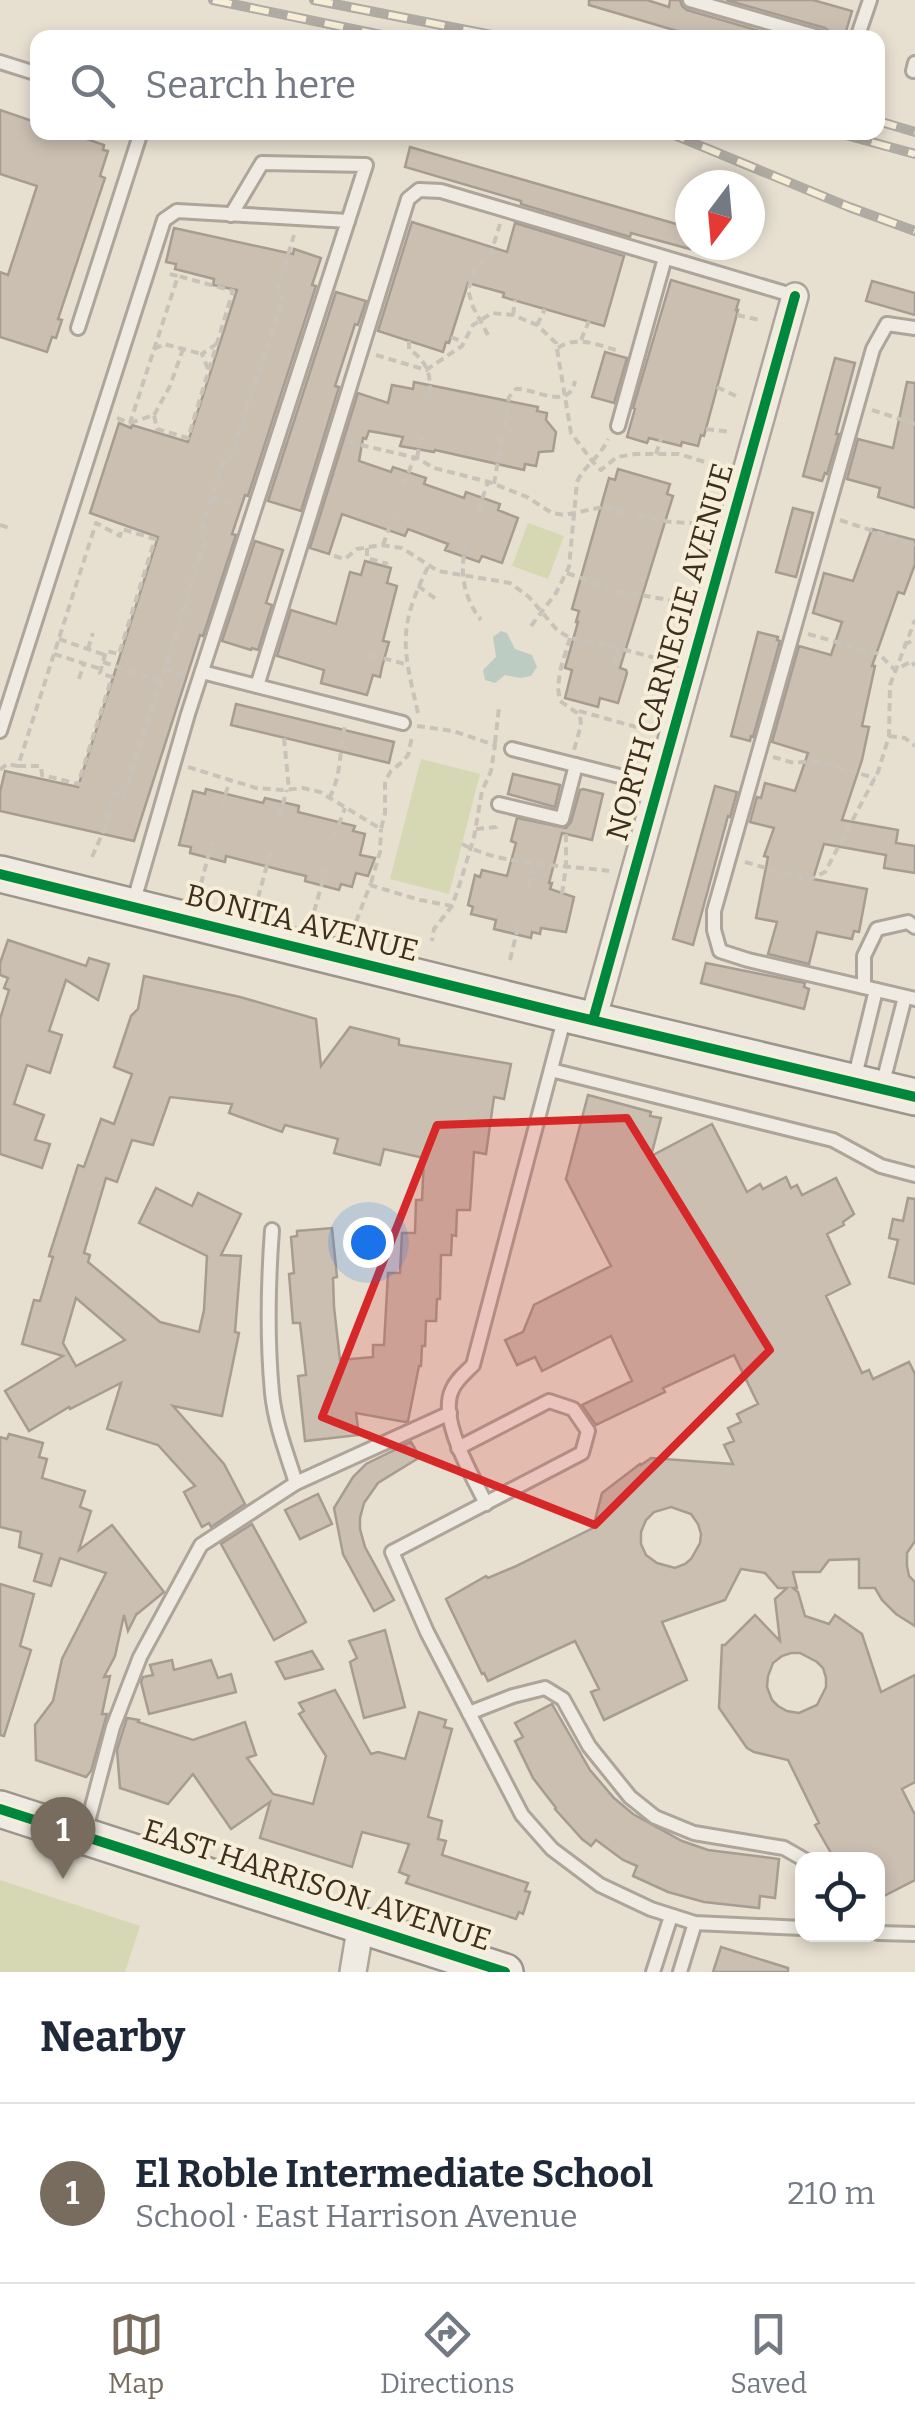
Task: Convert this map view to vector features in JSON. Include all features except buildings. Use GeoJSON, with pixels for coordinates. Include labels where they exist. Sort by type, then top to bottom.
{"type":"FeatureCollection","features":[{"type":"Feature","properties":{"kind":"main road","name":"BONITA AVENUE"},"geometry":{"type":"LineString","coordinates":[[0,874],[883,1089]]}},
{"type":"Feature","properties":{"kind":"main road","name":"EAST HARRISON AVENUE"},"geometry":{"type":"LineString","coordinates":[[0,1809],[505,1972]]}},
{"type":"Feature","properties":{"kind":"street","name":"NORTH CARNEGIE AVENUE"},"geometry":{"type":"LineString","coordinates":[[579,1017],[659,786],[795,296]]}},
{"type":"Feature","properties":{"kind":"street"},"geometry":{"type":"LineString","coordinates":[[353,1972],[361,1924]]}},
{"type":"Feature","properties":{"kind":"lane"},"geometry":{"type":"LineString","coordinates":[[690,0],[794,30]]}},
{"type":"Feature","properties":{"kind":"lane"},"geometry":{"type":"LineString","coordinates":[[859,30],[870,0]]}},
{"type":"Feature","properties":{"kind":"lane"},"geometry":{"type":"LineString","coordinates":[[0,62],[30,71]]}},
{"type":"Feature","properties":{"kind":"lane"},"geometry":{"type":"LineString","coordinates":[[78,328],[138,140]]}},
{"type":"Feature","properties":{"kind":"lane"},"geometry":{"type":"LineString","coordinates":[[132,907],[202,672],[366,164],[262,163],[231,215]]}},
{"type":"Feature","properties":{"kind":"lane"},"geometry":{"type":"LineString","coordinates":[[257,686],[408,199],[419,190],[442,191],[795,296]]}},
{"type":"Feature","properties":{"kind":"lane"},"geometry":{"type":"LineString","coordinates":[[0,732],[164,220],[177,211],[348,221]]}},
{"type":"Feature","properties":{"kind":"lane"},"geometry":{"type":"LineString","coordinates":[[618,426],[665,258]]}},
{"type":"Feature","properties":{"kind":"lane"},"geometry":{"type":"LineString","coordinates":[[883,1089],[910,998],[720,951],[714,912],[873,349],[888,324],[915,328]]}},
{"type":"Feature","properties":{"kind":"lane"},"geometry":{"type":"LineString","coordinates":[[202,672],[409,724]]}},
{"type":"Feature","properties":{"kind":"lane"},"geometry":{"type":"LineString","coordinates":[[512,749],[659,786]]}},
{"type":"Feature","properties":{"kind":"lane"},"geometry":{"type":"LineString","coordinates":[[498,804],[562,819],[574,764]]}},
{"type":"Feature","properties":{"kind":"lane"},"geometry":{"type":"LineString","coordinates":[[883,1089],[864,956],[877,929],[908,922],[915,927]]}},
{"type":"Feature","properties":{"kind":"lane"},"geometry":{"type":"LineString","coordinates":[[486,1504],[458,1448],[447,1403],[453,1385],[473,1365],[552,1070],[579,1017]]}},
{"type":"Feature","properties":{"kind":"lane"},"geometry":{"type":"LineString","coordinates":[[552,1070],[833,1140],[881,1166],[915,1175]]}},
{"type":"Feature","properties":{"kind":"lane"},"geometry":{"type":"LineString","coordinates":[[272,1230],[268,1284],[272,1395],[296,1483]]}},
{"type":"Feature","properties":{"kind":"lane"},"geometry":{"type":"LineString","coordinates":[[458,1448],[550,1402],[573,1409],[588,1431],[582,1453],[392,1552],[427,1632],[522,1815],[552,1850],[600,1885],[651,1910],[695,1922],[795,1928]]}},
{"type":"Feature","properties":{"kind":"lane"},"geometry":{"type":"LineString","coordinates":[[85,1836],[113,1727],[140,1657],[202,1545],[296,1483],[450,1413]]}},
{"type":"Feature","properties":{"kind":"lane"},"geometry":{"type":"LineString","coordinates":[[469,1713],[545,1688],[564,1698],[589,1746],[630,1797],[655,1817],[694,1833],[784,1848],[795,1854]]}},
{"type":"Feature","properties":{"kind":"lane"},"geometry":{"type":"LineString","coordinates":[[653,1972],[671,1916]]}},
{"type":"Feature","properties":{"kind":"lane"},"geometry":{"type":"LineString","coordinates":[[680,1972],[695,1922]]}},
{"type":"Feature","properties":{"kind":"lane"},"geometry":{"type":"LineString","coordinates":[[885,1932],[915,1934]]}},
{"type":"Feature","properties":{"kind":"path"},"geometry":{"type":"LineString","coordinates":[[488,335],[468,290],[475,269],[491,253],[504,210]]}},
{"type":"Feature","properties":{"kind":"path"},"geometry":{"type":"LineString","coordinates":[[92,857],[108,822],[112,794],[124,797],[206,538],[199,536],[224,459],[231,458],[283,296],[276,294],[299,220]]}},
{"type":"Feature","properties":{"kind":"path"},"geometry":{"type":"LineString","coordinates":[[148,270],[235,291],[189,439],[157,429],[154,416],[183,349]]}},
{"type":"Feature","properties":{"kind":"path"},"geometry":{"type":"LineString","coordinates":[[130,422],[178,276]]}},
{"type":"Feature","properties":{"kind":"path"},"geometry":{"type":"LineString","coordinates":[[513,315],[515,300]]}},
{"type":"Feature","properties":{"kind":"path"},"geometry":{"type":"LineString","coordinates":[[537,326],[545,308]]}},
{"type":"Feature","properties":{"kind":"path"},"geometry":{"type":"LineString","coordinates":[[426,370],[464,342],[474,326],[492,313],[513,315],[543,330],[558,348],[571,433],[601,470],[617,457],[680,454],[705,462],[724,474]]}},
{"type":"Feature","properties":{"kind":"path"},"geometry":{"type":"LineString","coordinates":[[737,316],[760,320]]}},
{"type":"Feature","properties":{"kind":"path"},"geometry":{"type":"LineString","coordinates":[[580,342],[589,321]]}},
{"type":"Feature","properties":{"kind":"path"},"geometry":{"type":"LineString","coordinates":[[537,338],[543,330]]}},
{"type":"Feature","properties":{"kind":"path"},"geometry":{"type":"LineString","coordinates":[[158,334],[164,344]]}},
{"type":"Feature","properties":{"kind":"path"},"geometry":{"type":"LineString","coordinates":[[451,336],[464,342]]}},
{"type":"Feature","properties":{"kind":"path"},"geometry":{"type":"LineString","coordinates":[[409,341],[409,349],[422,358],[431,376],[428,400]]}},
{"type":"Feature","properties":{"kind":"path"},"geometry":{"type":"LineString","coordinates":[[558,348],[568,341],[580,342],[637,356]]}},
{"type":"Feature","properties":{"kind":"path"},"geometry":{"type":"LineString","coordinates":[[154,349],[164,344],[202,354],[218,343]]}},
{"type":"Feature","properties":{"kind":"path"},"geometry":{"type":"LineString","coordinates":[[361,350],[426,370]]}},
{"type":"Feature","properties":{"kind":"path"},"geometry":{"type":"LineString","coordinates":[[202,354],[209,370]]}},
{"type":"Feature","properties":{"kind":"path"},"geometry":{"type":"LineString","coordinates":[[504,427],[510,396],[516,389],[529,388],[556,398],[571,392],[575,382]]}},
{"type":"Feature","properties":{"kind":"path"},"geometry":{"type":"LineString","coordinates":[[718,387],[744,400]]}},
{"type":"Feature","properties":{"kind":"path"},"geometry":{"type":"LineString","coordinates":[[858,405],[915,424]]}},
{"type":"Feature","properties":{"kind":"path"},"geometry":{"type":"LineString","coordinates":[[116,418],[130,422],[154,416]]}},
{"type":"Feature","properties":{"kind":"path"},"geometry":{"type":"LineString","coordinates":[[531,626],[556,593],[566,572],[581,472],[605,448],[618,426]]}},
{"type":"Feature","properties":{"kind":"path"},"geometry":{"type":"LineString","coordinates":[[706,429],[736,432]]}},
{"type":"Feature","properties":{"kind":"path"},"geometry":{"type":"LineString","coordinates":[[404,485],[422,433]]}},
{"type":"Feature","properties":{"kind":"path"},"geometry":{"type":"LineString","coordinates":[[656,454],[662,436]]}},
{"type":"Feature","properties":{"kind":"path"},"geometry":{"type":"LineString","coordinates":[[478,511],[491,482],[502,437]]}},
{"type":"Feature","properties":{"kind":"path"},"geometry":{"type":"LineString","coordinates":[[334,438],[491,482],[552,513],[564,515],[602,506],[628,513]]}},
{"type":"Feature","properties":{"kind":"path"},"geometry":{"type":"LineString","coordinates":[[212,497],[254,511]]}},
{"type":"Feature","properties":{"kind":"path"},"geometry":{"type":"LineString","coordinates":[[638,516],[710,525]]}},
{"type":"Feature","properties":{"kind":"path"},"geometry":{"type":"LineString","coordinates":[[826,516],[915,545]]}},
{"type":"Feature","properties":{"kind":"path"},"geometry":{"type":"LineString","coordinates":[[382,546],[393,517]]}},
{"type":"Feature","properties":{"kind":"path"},"geometry":{"type":"LineString","coordinates":[[18,766],[96,523],[120,536],[122,529],[164,541]]}},
{"type":"Feature","properties":{"kind":"path"},"geometry":{"type":"LineString","coordinates":[[0,524],[10,528]]}},
{"type":"Feature","properties":{"kind":"path"},"geometry":{"type":"LineString","coordinates":[[78,784],[112,678],[100,673],[106,651],[119,654],[156,539]]}},
{"type":"Feature","properties":{"kind":"path"},"geometry":{"type":"LineString","coordinates":[[467,543],[463,556],[465,589],[471,608],[481,620]]}},
{"type":"Feature","properties":{"kind":"path"},"geometry":{"type":"LineString","coordinates":[[334,556],[346,558],[358,549],[382,546],[402,548],[438,571],[512,585],[529,596],[557,630],[570,638],[673,662]]}},
{"type":"Feature","properties":{"kind":"path"},"geometry":{"type":"LineString","coordinates":[[366,548],[368,558],[388,564]]}},
{"type":"Feature","properties":{"kind":"path"},"geometry":{"type":"LineString","coordinates":[[356,922],[380,852],[385,781],[390,770],[408,754],[409,724],[418,712],[406,665],[404,636],[409,607],[428,566]]}},
{"type":"Feature","properties":{"kind":"path"},"geometry":{"type":"LineString","coordinates":[[566,572],[608,588]]}},
{"type":"Feature","properties":{"kind":"path"},"geometry":{"type":"LineString","coordinates":[[512,585],[517,574]]}},
{"type":"Feature","properties":{"kind":"path"},"geometry":{"type":"LineString","coordinates":[[418,586],[436,600]]}},
{"type":"Feature","properties":{"kind":"path"},"geometry":{"type":"LineString","coordinates":[[618,591],[689,604]]}},
{"type":"Feature","properties":{"kind":"path"},"geometry":{"type":"LineString","coordinates":[[730,856],[808,880],[824,872],[874,778],[889,736],[890,685],[915,620]]}},
{"type":"Feature","properties":{"kind":"path"},"geometry":{"type":"LineString","coordinates":[[794,630],[879,654],[895,670]]}},
{"type":"Feature","properties":{"kind":"path"},"geometry":{"type":"LineString","coordinates":[[88,649],[93,633]]}},
{"type":"Feature","properties":{"kind":"path"},"geometry":{"type":"LineString","coordinates":[[570,638],[558,688],[560,701],[580,715],[574,764]]}},
{"type":"Feature","properties":{"kind":"path"},"geometry":{"type":"LineString","coordinates":[[904,645],[915,638]]}},
{"type":"Feature","properties":{"kind":"path"},"geometry":{"type":"LineString","coordinates":[[59,639],[105,655]]}},
{"type":"Feature","properties":{"kind":"path"},"geometry":{"type":"LineString","coordinates":[[615,666],[619,648]]}},
{"type":"Feature","properties":{"kind":"path"},"geometry":{"type":"LineString","coordinates":[[54,654],[161,681]]}},
{"type":"Feature","properties":{"kind":"path"},"geometry":{"type":"LineString","coordinates":[[371,655],[406,665]]}},
{"type":"Feature","properties":{"kind":"path"},"geometry":{"type":"LineString","coordinates":[[895,670],[912,662],[915,666]]}},
{"type":"Feature","properties":{"kind":"path"},"geometry":{"type":"LineString","coordinates":[[79,679],[84,664]]}},
{"type":"Feature","properties":{"kind":"path"},"geometry":{"type":"LineString","coordinates":[[432,941],[434,929],[452,906],[470,849],[482,791],[491,770],[499,708]]}},
{"type":"Feature","properties":{"kind":"path"},"geometry":{"type":"LineString","coordinates":[[329,798],[339,774],[349,709]]}},
{"type":"Feature","properties":{"kind":"path"},"geometry":{"type":"LineString","coordinates":[[575,710],[654,732]]}},
{"type":"Feature","properties":{"kind":"path"},"geometry":{"type":"LineString","coordinates":[[409,724],[454,731],[495,745]]}},
{"type":"Feature","properties":{"kind":"path"},"geometry":{"type":"LineString","coordinates":[[889,736],[905,738],[915,746]]}},
{"type":"Feature","properties":{"kind":"path"},"geometry":{"type":"LineString","coordinates":[[279,817],[288,790],[284,738]]}},
{"type":"Feature","properties":{"kind":"path"},"geometry":{"type":"LineString","coordinates":[[759,753],[794,763],[816,761],[874,778]]}},
{"type":"Feature","properties":{"kind":"path"},"geometry":{"type":"LineString","coordinates":[[174,762],[256,788],[320,792],[381,829]]}},
{"type":"Feature","properties":{"kind":"path"},"geometry":{"type":"LineString","coordinates":[[0,770],[8,764],[41,766],[42,775],[87,786]]}},
{"type":"Feature","properties":{"kind":"path"},"geometry":{"type":"LineString","coordinates":[[221,807],[230,781]]}},
{"type":"Feature","properties":{"kind":"path"},"geometry":{"type":"LineString","coordinates":[[334,837],[345,808]]}},
{"type":"Feature","properties":{"kind":"path"},"geometry":{"type":"LineString","coordinates":[[562,819],[566,833],[562,894]]}},
{"type":"Feature","properties":{"kind":"path"},"geometry":{"type":"LineString","coordinates":[[201,884],[212,841]]}},
{"type":"Feature","properties":{"kind":"path"},"geometry":{"type":"LineString","coordinates":[[462,844],[534,864],[616,872]]}},
{"type":"Feature","properties":{"kind":"path"},"geometry":{"type":"LineString","coordinates":[[258,898],[270,850]]}},
{"type":"Feature","properties":{"kind":"path"},"geometry":{"type":"LineString","coordinates":[[528,886],[534,864]]}},
{"type":"Feature","properties":{"kind":"path"},"geometry":{"type":"LineString","coordinates":[[314,912],[326,869]]}},
{"type":"Feature","properties":{"kind":"path"},"geometry":{"type":"LineString","coordinates":[[370,885],[452,906]]}},
{"type":"Feature","properties":{"kind":"path"},"geometry":{"type":"LineString","coordinates":[[510,960],[520,918]]}},
{"type":"Feature","properties":{"kind":"highlighted area"},"geometry":{"type":"Polygon","coordinates":[[[627,1118],[770,1350],[595,1525],[322,1417],[437,1125],[627,1118]]]}},
{"type":"Feature","properties":{"kind":"green space"},"geometry":{"type":"Polygon","coordinates":[[[528,523],[564,536],[548,579],[512,566],[528,523]]]}},
{"type":"Feature","properties":{"kind":"green space"},"geometry":{"type":"Polygon","coordinates":[[[421,759],[480,774],[449,894],[390,879],[421,759]]]}},
{"type":"Feature","properties":{"kind":"green space"},"geometry":{"type":"Polygon","coordinates":[[[0,1880],[140,1926],[125,1972],[0,1972],[0,1880]]]}},
{"type":"Feature","properties":{"kind":"shaded area"},"geometry":{"type":"Polygon","coordinates":[[[501,631],[507,633],[515,649],[532,655],[537,667],[531,676],[505,675],[495,683],[485,680],[483,670],[496,657],[493,637],[501,631]]]}},
{"type":"Feature","properties":{"kind":"railway"},"geometry":{"type":"LineString","coordinates":[[213,0],[357,30]]}},
{"type":"Feature","properties":{"kind":"railway"},"geometry":{"type":"LineString","coordinates":[[314,0],[466,30]]}},
{"type":"Feature","properties":{"kind":"railway"},"geometry":{"type":"LineString","coordinates":[[885,123],[915,132]]}},
{"type":"Feature","properties":{"kind":"railway"},"geometry":{"type":"LineString","coordinates":[[686,140],[915,231]]}},
{"type":"Feature","properties":{"kind":"railway"},"geometry":{"type":"LineString","coordinates":[[864,140],[915,154]]}},
{"type":"Feature","properties":{"kind":"cycle path"},"geometry":{"type":"LineString","coordinates":[[593,1020],[795,296]]}},
{"type":"Feature","properties":{"kind":"cycle path"},"geometry":{"type":"LineString","coordinates":[[0,874],[915,1097]]}},
{"type":"Feature","properties":{"kind":"cycle path"},"geometry":{"type":"LineString","coordinates":[[0,1809],[505,1972]]}},
{"type":"Feature","properties":{"kind":"place","name":"El Roble Intermediate School"},"geometry":{"type":"Point","coordinates":[63,1879]}}]}
